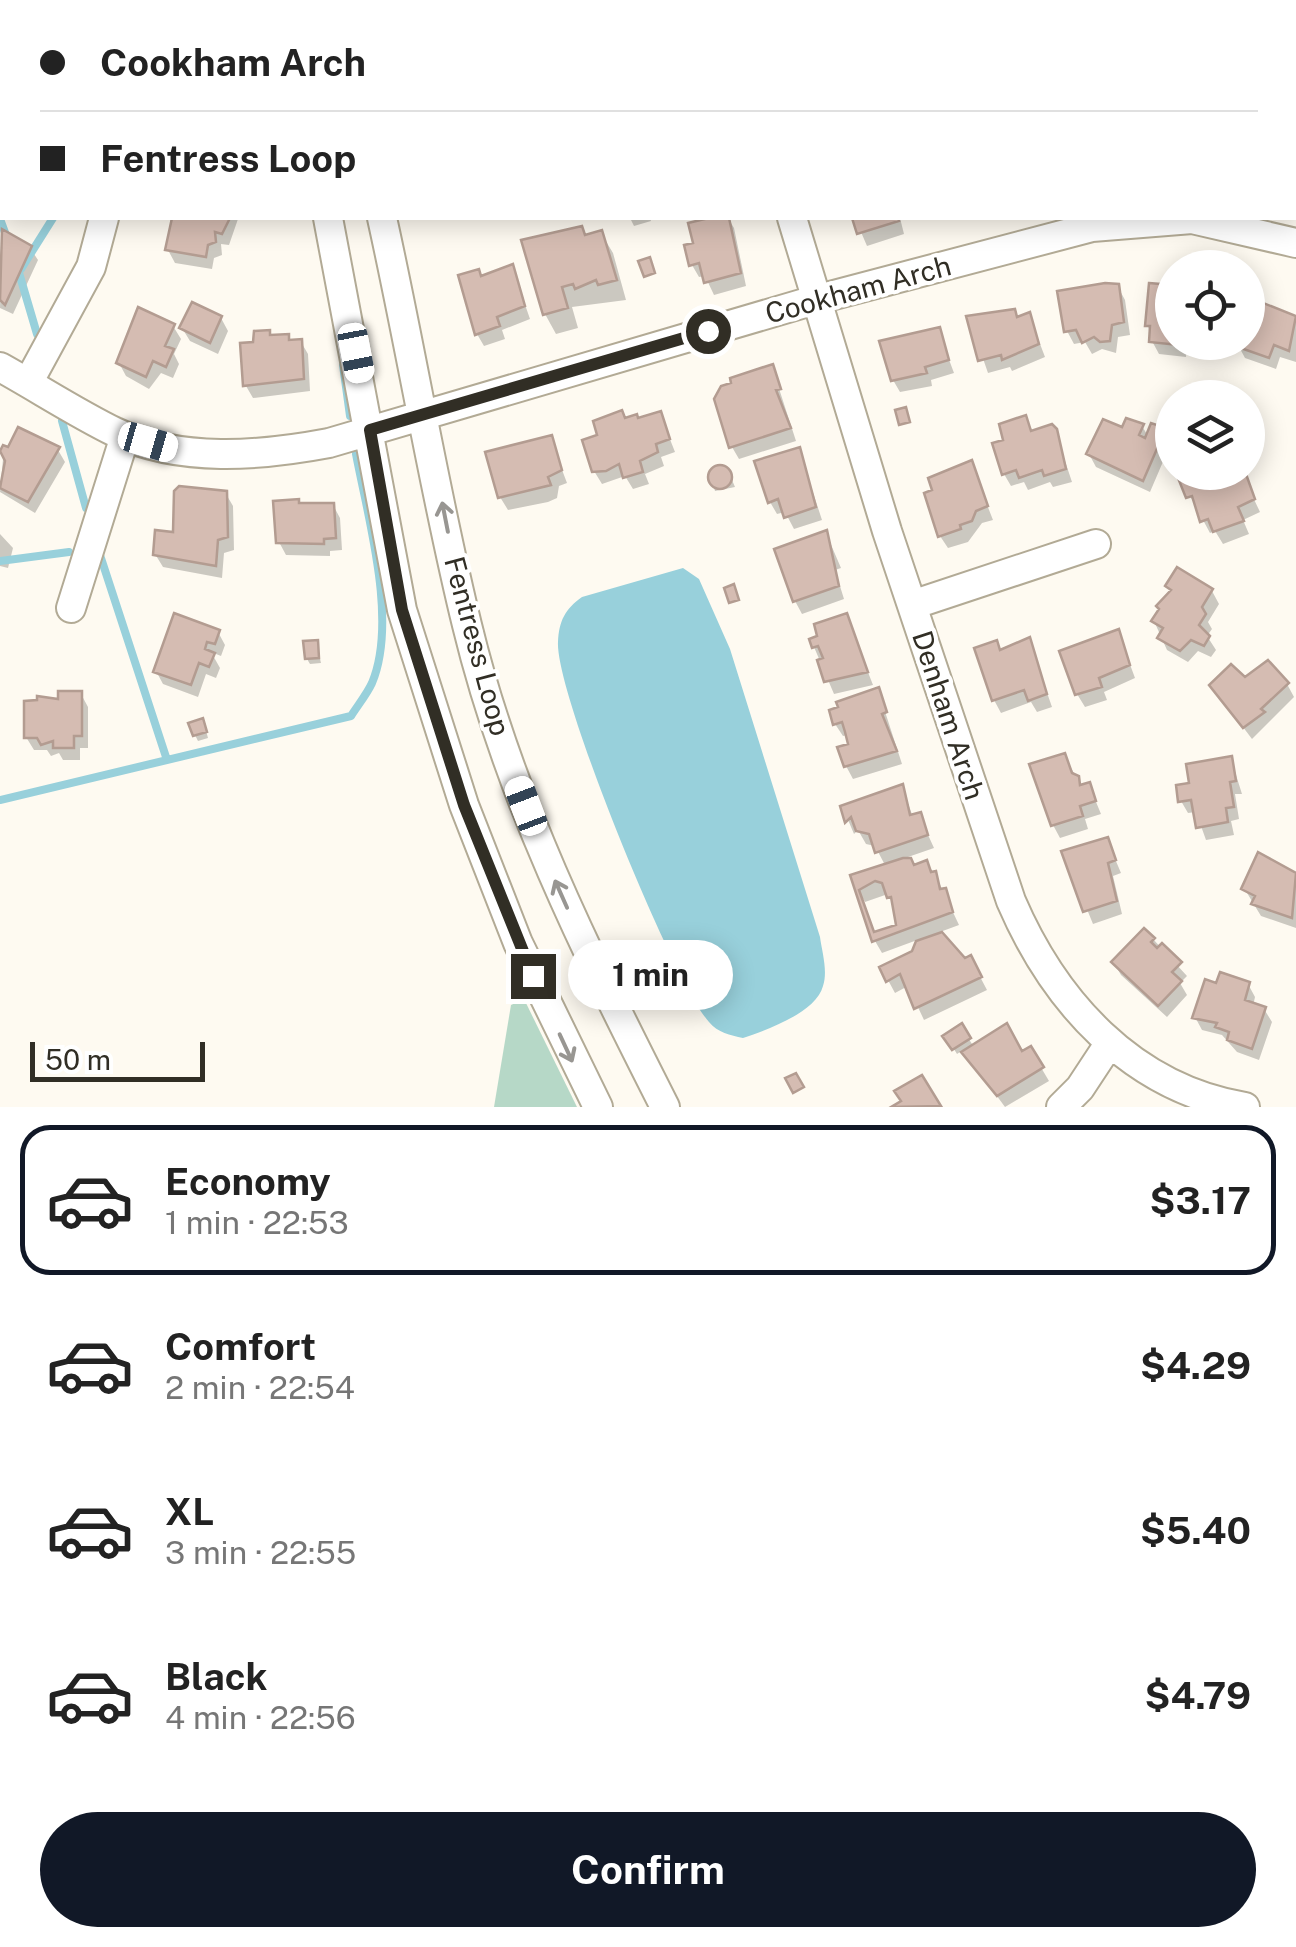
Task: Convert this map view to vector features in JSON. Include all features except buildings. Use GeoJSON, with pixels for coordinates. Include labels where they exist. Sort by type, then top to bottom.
{"type":"FeatureCollection","features":[{"type":"Feature","properties":{"kind":"street"},"geometry":{"type":"LineString","coordinates":[[28,383],[90,266],[103,220]]}},
{"type":"Feature","properties":{"kind":"street","name":"Fentress Loop"},"geometry":{"type":"LineString","coordinates":[[328,220],[402,610],[464,805],[518,943],[598,1107]]}},
{"type":"Feature","properties":{"kind":"street","name":"Fentress Loop"},"geometry":{"type":"LineString","coordinates":[[382,220],[467,628],[514,775],[590,958],[665,1107]]}},
{"type":"Feature","properties":{"kind":"street","name":"Denham Arch"},"geometry":{"type":"LineString","coordinates":[[793,220],[912,605],[1011,901],[1030,946],[1065,1000],[1109,1044],[1172,1082],[1245,1107]]}},
{"type":"Feature","properties":{"kind":"street","name":"Cookham Arch"},"geometry":{"type":"LineString","coordinates":[[0,367],[125,436],[170,448],[224,455],[276,453],[370,430],[815,300],[1061,234],[1122,222],[1169,220]]}},
{"type":"Feature","properties":{"kind":"street","name":"Cookham Arch"},"geometry":{"type":"LineString","coordinates":[[1196,220],[1296,243]]}},
{"type":"Feature","properties":{"kind":"street"},"geometry":{"type":"LineString","coordinates":[[71,608],[125,436]]}},
{"type":"Feature","properties":{"kind":"street"},"geometry":{"type":"LineString","coordinates":[[912,605],[1096,544]]}},
{"type":"Feature","properties":{"kind":"street"},"geometry":{"type":"LineString","coordinates":[[1061,1107],[1080,1088],[1109,1044]]}},
{"type":"Feature","properties":{"kind":"green space"},"geometry":{"type":"Polygon","coordinates":[[[524,999],[577,1107],[494,1107],[511,1005],[524,999]]]}},
{"type":"Feature","properties":{"kind":"water"},"geometry":{"type":"Polygon","coordinates":[[[683,568],[699,579],[730,649],[820,937],[824,961],[823,986],[811,1004],[789,1019],[743,1038],[720,1031],[709,1022],[670,953],[595,774],[562,671],[558,642],[564,616],[582,597],[683,568]]]}},
{"type":"Feature","properties":{"kind":"waterway"},"geometry":{"type":"LineString","coordinates":[[0,220],[7,238]]}},
{"type":"Feature","properties":{"kind":"waterway"},"geometry":{"type":"LineString","coordinates":[[21,269],[52,220]]}},
{"type":"Feature","properties":{"kind":"waterway"},"geometry":{"type":"LineString","coordinates":[[17,266],[37,334]]}},
{"type":"Feature","properties":{"kind":"waterway"},"geometry":{"type":"LineString","coordinates":[[343,365],[350,416]]}},
{"type":"Feature","properties":{"kind":"waterway"},"geometry":{"type":"LineString","coordinates":[[62,421],[86,508]]}},
{"type":"Feature","properties":{"kind":"waterway"},"geometry":{"type":"LineString","coordinates":[[0,800],[351,716],[372,683],[382,630],[378,569],[356,454]]}},
{"type":"Feature","properties":{"kind":"waterway"},"geometry":{"type":"LineString","coordinates":[[0,561],[69,552]]}},
{"type":"Feature","properties":{"kind":"waterway"},"geometry":{"type":"LineString","coordinates":[[99,552],[166,757]]}},
{"type":"Feature","properties":{"kind":"route"},"geometry":{"type":"LineString","coordinates":[[533,976],[464,805],[402,610],[370,430],[708,331]]}}]}
